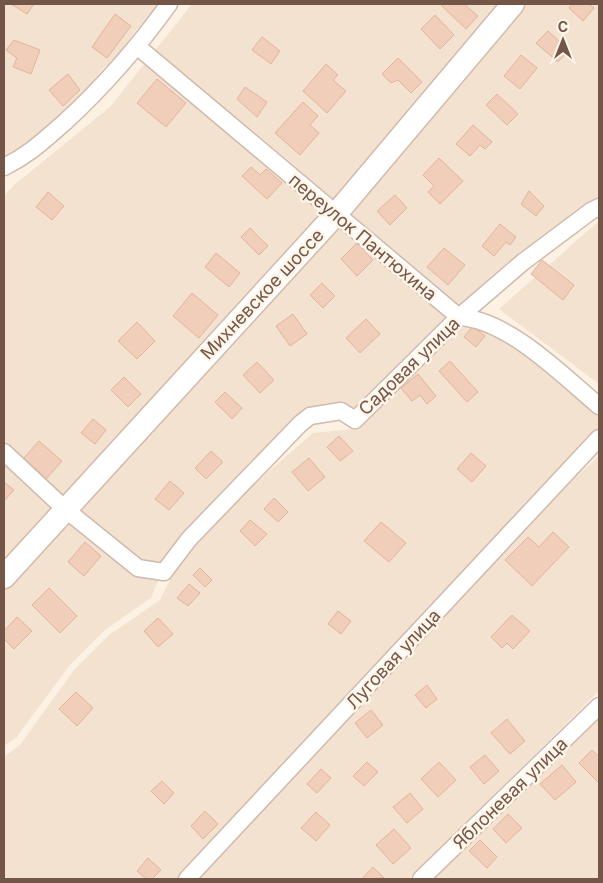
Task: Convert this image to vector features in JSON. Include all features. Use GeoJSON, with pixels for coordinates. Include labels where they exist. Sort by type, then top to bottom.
{"type":"FeatureCollection","features":[{"type":"Feature","properties":{"kind":"street"},"geometry":{"type":"LineString","coordinates":[[4,167],[27,156],[96,94],[138,47],[169,4]]}},
{"type":"Feature","properties":{"kind":"street","name":"Михневское шоссе"},"geometry":{"type":"LineString","coordinates":[[4,577],[336,214],[513,4]]}},
{"type":"Feature","properties":{"kind":"street","name":"переулок Пантюхина"},"geometry":{"type":"LineString","coordinates":[[138,47],[459,317],[473,318],[503,330],[599,406]]}},
{"type":"Feature","properties":{"kind":"street","name":"Садовая улица"},"geometry":{"type":"LineString","coordinates":[[65,509],[138,568],[164,572],[189,539],[300,424],[310,416],[341,411],[355,420],[459,317],[523,262],[599,207]]}},
{"type":"Feature","properties":{"kind":"street","name":"Луговая улица"},"geometry":{"type":"LineString","coordinates":[[187,879],[599,438]]}},
{"type":"Feature","properties":{"kind":"street"},"geometry":{"type":"LineString","coordinates":[[4,452],[65,509]]}},
{"type":"Feature","properties":{"kind":"street","name":"Яблоневая улица"},"geometry":{"type":"LineString","coordinates":[[421,879],[599,706]]}},
{"type":"Feature","properties":{"kind":"shaded area"},"geometry":{"type":"Polygon","coordinates":[[[4,4],[161,4],[135,31],[117,57],[102,69],[85,94],[54,127],[4,157],[4,4]]]}},
{"type":"Feature","properties":{"kind":"shaded area"},"geometry":{"type":"Polygon","coordinates":[[[192,4],[599,4],[599,206],[354,414],[307,413],[171,548],[151,598],[106,629],[69,666],[16,738],[4,746],[4,196],[14,185],[110,107],[192,4]]]}},
{"type":"Feature","properties":{"kind":"shaded area"},"geometry":{"type":"Polygon","coordinates":[[[599,221],[599,384],[499,309],[599,221]]]}},
{"type":"Feature","properties":{"kind":"shaded area"},"geometry":{"type":"Polygon","coordinates":[[[469,319],[495,328],[599,410],[599,427],[180,879],[4,879],[4,757],[20,745],[74,670],[109,635],[160,600],[177,565],[201,535],[270,470],[313,433],[352,429],[469,319]]]}},
{"type":"Feature","properties":{"kind":"shaded area"},"geometry":{"type":"Polygon","coordinates":[[[599,456],[599,691],[409,879],[193,879],[543,507],[599,456]]]}},
{"type":"Feature","properties":{"kind":"shaded area"},"geometry":{"type":"Polygon","coordinates":[[[599,714],[599,879],[427,879],[599,714]]]}},
{"type":"Feature","properties":{"kind":"building"},"geometry":{"type":"Polygon","coordinates":[[[11,4],[34,4],[27,14],[11,4]]]}},
{"type":"Feature","properties":{"kind":"building"},"geometry":{"type":"Polygon","coordinates":[[[440,4],[464,4],[478,16],[466,29],[440,4]]]}},
{"type":"Feature","properties":{"kind":"building"},"geometry":{"type":"Polygon","coordinates":[[[572,4],[589,4],[594,8],[583,21],[569,8],[572,4]]]}},
{"type":"Feature","properties":{"kind":"building"},"geometry":{"type":"Polygon","coordinates":[[[115,14],[131,26],[107,58],[92,47],[115,14]]]}},
{"type":"Feature","properties":{"kind":"building"},"geometry":{"type":"Polygon","coordinates":[[[435,15],[454,35],[440,49],[421,29],[435,15]]]}},
{"type":"Feature","properties":{"kind":"building"},"geometry":{"type":"Polygon","coordinates":[[[548,31],[569,50],[558,62],[536,43],[548,31]]]}},
{"type":"Feature","properties":{"kind":"building"},"geometry":{"type":"Polygon","coordinates":[[[262,37],[280,51],[271,64],[252,50],[262,37]]]}},
{"type":"Feature","properties":{"kind":"building"},"geometry":{"type":"Polygon","coordinates":[[[14,40],[40,50],[31,74],[13,67],[17,58],[6,50],[14,40]]]}},
{"type":"Feature","properties":{"kind":"building"},"geometry":{"type":"Polygon","coordinates":[[[521,55],[537,68],[520,89],[504,76],[521,55]]]}},
{"type":"Feature","properties":{"kind":"building"},"geometry":{"type":"Polygon","coordinates":[[[398,58],[422,82],[411,93],[398,80],[391,83],[382,74],[398,58]]]}},
{"type":"Feature","properties":{"kind":"building"},"geometry":{"type":"Polygon","coordinates":[[[326,64],[338,75],[333,80],[346,91],[327,113],[303,91],[326,64]]]}},
{"type":"Feature","properties":{"kind":"building"},"geometry":{"type":"Polygon","coordinates":[[[68,74],[80,90],[63,106],[49,90],[68,74]]]}},
{"type":"Feature","properties":{"kind":"building"},"geometry":{"type":"Polygon","coordinates":[[[157,79],[186,103],[166,127],[137,103],[157,79]]]}},
{"type":"Feature","properties":{"kind":"building"},"geometry":{"type":"Polygon","coordinates":[[[245,87],[267,102],[257,117],[237,99],[245,87]]]}},
{"type":"Feature","properties":{"kind":"building"},"geometry":{"type":"Polygon","coordinates":[[[497,94],[518,114],[507,125],[486,105],[497,94]]]}},
{"type":"Feature","properties":{"kind":"building"},"geometry":{"type":"Polygon","coordinates":[[[303,102],[318,116],[310,125],[319,133],[300,155],[275,133],[303,102]]]}},
{"type":"Feature","properties":{"kind":"building"},"geometry":{"type":"Polygon","coordinates":[[[473,125],[492,142],[485,149],[480,145],[470,156],[456,144],[473,125]]]}},
{"type":"Feature","properties":{"kind":"building"},"geometry":{"type":"Polygon","coordinates":[[[439,158],[463,181],[440,204],[428,192],[434,186],[423,175],[439,158]]]}},
{"type":"Feature","properties":{"kind":"building"},"geometry":{"type":"Polygon","coordinates":[[[251,167],[260,175],[266,169],[282,183],[267,199],[242,176],[251,167]]]}},
{"type":"Feature","properties":{"kind":"building"},"geometry":{"type":"Polygon","coordinates":[[[529,191],[544,206],[536,216],[521,204],[529,191]]]}},
{"type":"Feature","properties":{"kind":"building"},"geometry":{"type":"Polygon","coordinates":[[[48,192],[64,206],[52,220],[36,207],[48,192]]]}},
{"type":"Feature","properties":{"kind":"building"},"geometry":{"type":"Polygon","coordinates":[[[395,195],[407,208],[390,225],[377,211],[395,195]]]}},
{"type":"Feature","properties":{"kind":"building"},"geometry":{"type":"Polygon","coordinates":[[[500,224],[516,237],[510,245],[506,242],[494,256],[482,246],[500,224]]]}},
{"type":"Feature","properties":{"kind":"building"},"geometry":{"type":"Polygon","coordinates":[[[250,228],[268,246],[259,255],[241,237],[250,228]]]}},
{"type":"Feature","properties":{"kind":"building"},"geometry":{"type":"Polygon","coordinates":[[[357,243],[373,260],[357,276],[341,259],[357,243]]]}},
{"type":"Feature","properties":{"kind":"building"},"geometry":{"type":"Polygon","coordinates":[[[444,248],[465,265],[448,285],[427,267],[444,248]]]}},
{"type":"Feature","properties":{"kind":"building"},"geometry":{"type":"Polygon","coordinates":[[[216,253],[240,273],[229,287],[205,267],[216,253]]]}},
{"type":"Feature","properties":{"kind":"building"},"geometry":{"type":"Polygon","coordinates":[[[542,260],[574,285],[563,300],[531,274],[542,260]]]}},
{"type":"Feature","properties":{"kind":"building"},"geometry":{"type":"Polygon","coordinates":[[[322,283],[335,296],[323,308],[310,295],[322,283]]]}},
{"type":"Feature","properties":{"kind":"building"},"geometry":{"type":"Polygon","coordinates":[[[192,293],[218,315],[199,338],[173,316],[192,293]]]}},
{"type":"Feature","properties":{"kind":"building"},"geometry":{"type":"Polygon","coordinates":[[[293,314],[307,334],[290,346],[276,326],[293,314]]]}},
{"type":"Feature","properties":{"kind":"building"},"geometry":{"type":"Polygon","coordinates":[[[366,319],[380,334],[360,353],[346,338],[366,319]]]}},
{"type":"Feature","properties":{"kind":"building"},"geometry":{"type":"Polygon","coordinates":[[[137,322],[155,341],[137,359],[118,341],[137,322]]]}},
{"type":"Feature","properties":{"kind":"building"},"geometry":{"type":"Polygon","coordinates":[[[473,326],[485,336],[476,347],[464,337],[473,326]]]}},
{"type":"Feature","properties":{"kind":"building"},"geometry":{"type":"Polygon","coordinates":[[[450,361],[478,392],[467,402],[439,371],[450,361]]]}},
{"type":"Feature","properties":{"kind":"building"},"geometry":{"type":"Polygon","coordinates":[[[257,362],[274,380],[260,393],[243,375],[257,362]]]}},
{"type":"Feature","properties":{"kind":"building"},"geometry":{"type":"Polygon","coordinates":[[[418,374],[436,396],[427,404],[420,395],[412,401],[401,388],[418,374]]]}},
{"type":"Feature","properties":{"kind":"building"},"geometry":{"type":"Polygon","coordinates":[[[124,377],[141,394],[128,407],[111,390],[124,377]]]}},
{"type":"Feature","properties":{"kind":"building"},"geometry":{"type":"Polygon","coordinates":[[[225,392],[242,408],[232,419],[215,402],[225,392]]]}},
{"type":"Feature","properties":{"kind":"building"},"geometry":{"type":"Polygon","coordinates":[[[93,419],[106,430],[95,444],[81,433],[93,419]]]}},
{"type":"Feature","properties":{"kind":"building"},"geometry":{"type":"Polygon","coordinates":[[[339,436],[353,451],[340,461],[327,447],[339,436]]]}},
{"type":"Feature","properties":{"kind":"building"},"geometry":{"type":"Polygon","coordinates":[[[39,441],[62,461],[46,479],[23,459],[39,441]]]}},
{"type":"Feature","properties":{"kind":"building"},"geometry":{"type":"Polygon","coordinates":[[[211,451],[223,462],[206,479],[195,468],[211,451]]]}},
{"type":"Feature","properties":{"kind":"building"},"geometry":{"type":"Polygon","coordinates":[[[471,453],[486,466],[472,482],[457,469],[471,453]]]}},
{"type":"Feature","properties":{"kind":"building"},"geometry":{"type":"Polygon","coordinates":[[[309,458],[325,477],[308,491],[292,472],[309,458]]]}},
{"type":"Feature","properties":{"kind":"building"},"geometry":{"type":"Polygon","coordinates":[[[170,481],[184,493],[169,510],[155,499],[170,481]]]}},
{"type":"Feature","properties":{"kind":"building"},"geometry":{"type":"Polygon","coordinates":[[[4,482],[14,490],[4,501],[4,482]]]}},
{"type":"Feature","properties":{"kind":"building"},"geometry":{"type":"Polygon","coordinates":[[[274,498],[288,512],[278,522],[264,509],[274,498]]]}},
{"type":"Feature","properties":{"kind":"building"},"geometry":{"type":"Polygon","coordinates":[[[250,520],[267,534],[255,546],[240,531],[250,520]]]}},
{"type":"Feature","properties":{"kind":"building"},"geometry":{"type":"Polygon","coordinates":[[[381,522],[406,543],[389,562],[364,541],[381,522]]]}},
{"type":"Feature","properties":{"kind":"building"},"geometry":{"type":"Polygon","coordinates":[[[553,532],[569,547],[532,586],[505,560],[528,537],[539,547],[553,532]]]}},
{"type":"Feature","properties":{"kind":"building"},"geometry":{"type":"Polygon","coordinates":[[[85,542],[101,556],[84,576],[68,562],[85,542]]]}},
{"type":"Feature","properties":{"kind":"building"},"geometry":{"type":"Polygon","coordinates":[[[200,568],[212,580],[205,587],[193,575],[200,568]]]}},
{"type":"Feature","properties":{"kind":"building"},"geometry":{"type":"Polygon","coordinates":[[[189,584],[200,593],[188,606],[177,598],[189,584]]]}},
{"type":"Feature","properties":{"kind":"building"},"geometry":{"type":"Polygon","coordinates":[[[49,588],[77,616],[60,633],[32,605],[49,588]]]}},
{"type":"Feature","properties":{"kind":"building"},"geometry":{"type":"Polygon","coordinates":[[[338,611],[351,621],[341,634],[328,624],[338,611]]]}},
{"type":"Feature","properties":{"kind":"building"},"geometry":{"type":"Polygon","coordinates":[[[512,615],[530,631],[513,649],[507,643],[502,648],[491,637],[512,615]]]}},
{"type":"Feature","properties":{"kind":"building"},"geometry":{"type":"Polygon","coordinates":[[[17,617],[32,631],[14,649],[4,639],[4,631],[17,617]]]}},
{"type":"Feature","properties":{"kind":"building"},"geometry":{"type":"Polygon","coordinates":[[[158,618],[173,634],[158,647],[144,631],[158,618]]]}},
{"type":"Feature","properties":{"kind":"building"},"geometry":{"type":"Polygon","coordinates":[[[427,685],[437,699],[426,708],[415,695],[427,685]]]}},
{"type":"Feature","properties":{"kind":"building"},"geometry":{"type":"Polygon","coordinates":[[[76,692],[93,708],[77,726],[59,709],[76,692]]]}},
{"type":"Feature","properties":{"kind":"building"},"geometry":{"type":"Polygon","coordinates":[[[371,710],[383,725],[367,738],[355,723],[371,710]]]}},
{"type":"Feature","properties":{"kind":"building"},"geometry":{"type":"Polygon","coordinates":[[[507,719],[525,741],[510,754],[491,733],[507,719]]]}},
{"type":"Feature","properties":{"kind":"building"},"geometry":{"type":"Polygon","coordinates":[[[592,750],[599,757],[599,783],[579,763],[592,750]]]}},
{"type":"Feature","properties":{"kind":"building"},"geometry":{"type":"Polygon","coordinates":[[[485,755],[499,771],[484,784],[470,767],[485,755]]]}},
{"type":"Feature","properties":{"kind":"building"},"geometry":{"type":"Polygon","coordinates":[[[367,762],[378,772],[364,786],[353,776],[367,762]]]}},
{"type":"Feature","properties":{"kind":"building"},"geometry":{"type":"Polygon","coordinates":[[[439,762],[456,780],[438,797],[421,779],[439,762]]]}},
{"type":"Feature","properties":{"kind":"building"},"geometry":{"type":"Polygon","coordinates":[[[562,765],[576,782],[555,800],[540,784],[562,765]]]}},
{"type":"Feature","properties":{"kind":"building"},"geometry":{"type":"Polygon","coordinates":[[[321,769],[331,778],[317,793],[307,784],[321,769]]]}},
{"type":"Feature","properties":{"kind":"building"},"geometry":{"type":"Polygon","coordinates":[[[162,781],[174,793],[164,804],[151,791],[162,781]]]}},
{"type":"Feature","properties":{"kind":"building"},"geometry":{"type":"Polygon","coordinates":[[[410,793],[423,809],[407,823],[393,807],[410,793]]]}},
{"type":"Feature","properties":{"kind":"building"},"geometry":{"type":"Polygon","coordinates":[[[205,811],[218,824],[203,839],[191,826],[205,811]]]}},
{"type":"Feature","properties":{"kind":"building"},"geometry":{"type":"Polygon","coordinates":[[[316,812],[330,825],[316,841],[301,828],[316,812]]]}},
{"type":"Feature","properties":{"kind":"building"},"geometry":{"type":"Polygon","coordinates":[[[508,814],[522,828],[506,843],[493,829],[508,814]]]}},
{"type":"Feature","properties":{"kind":"building"},"geometry":{"type":"Polygon","coordinates":[[[394,829],[411,848],[393,864],[376,845],[394,829]]]}},
{"type":"Feature","properties":{"kind":"building"},"geometry":{"type":"Polygon","coordinates":[[[480,840],[497,857],[487,868],[469,851],[480,840]]]}},
{"type":"Feature","properties":{"kind":"building"},"geometry":{"type":"Polygon","coordinates":[[[148,858],[161,870],[152,879],[146,879],[137,871],[148,858]]]}},
{"type":"Feature","properties":{"kind":"building"},"geometry":{"type":"Polygon","coordinates":[[[373,867],[384,878],[362,879],[373,867]]]}}]}
